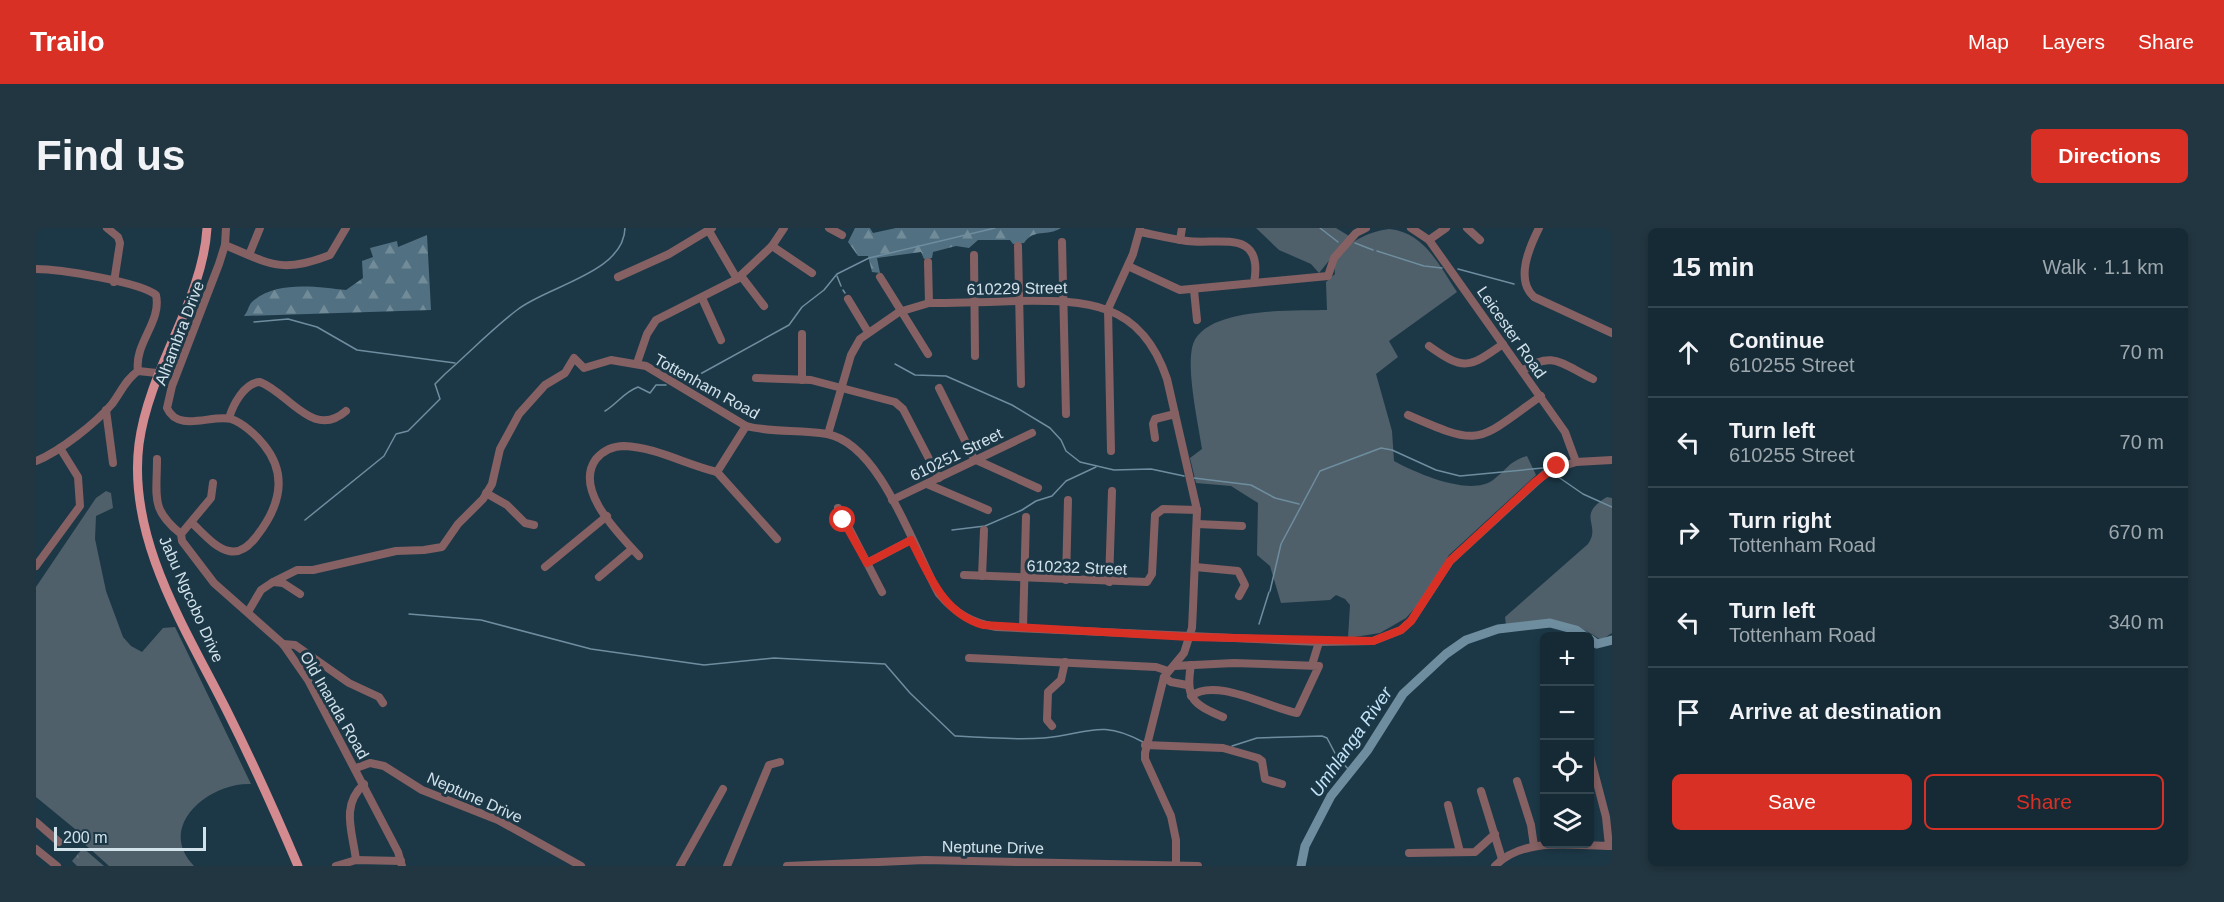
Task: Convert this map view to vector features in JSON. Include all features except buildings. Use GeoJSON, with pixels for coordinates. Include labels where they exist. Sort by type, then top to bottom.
{"type":"FeatureCollection","features":[{"type":"Feature","properties":{"kind":"main road","name":"Jabu Ngcobo Drive"},"geometry":{"type":"LineString","coordinates":[[207,228],[203,258],[195,283],[157,373],[139,447],[138,483],[146,531],[167,589],[248,754],[298,866]]}},
{"type":"Feature","properties":{"kind":"street"},"geometry":{"type":"LineString","coordinates":[[107,228],[118,237],[120,243],[114,282]]}},
{"type":"Feature","properties":{"kind":"street","name":"Alhambra Drive"},"geometry":{"type":"LineString","coordinates":[[226,228],[225,245],[203,310],[172,386],[167,408],[175,418],[184,421],[229,418]]}},
{"type":"Feature","properties":{"kind":"street"},"geometry":{"type":"LineString","coordinates":[[249,255],[260,228]]}},
{"type":"Feature","properties":{"kind":"street"},"geometry":{"type":"LineString","coordinates":[[225,245],[282,267],[305,265],[330,255],[346,228]]}},
{"type":"Feature","properties":{"kind":"street"},"geometry":{"type":"LineString","coordinates":[[637,363],[647,334],[656,320],[739,278],[772,246],[784,228]]}},
{"type":"Feature","properties":{"kind":"street"},"geometry":{"type":"LineString","coordinates":[[829,228],[842,236]]}},
{"type":"Feature","properties":{"kind":"street"},"geometry":{"type":"LineString","coordinates":[[1180,240],[1182,228]]}},
{"type":"Feature","properties":{"kind":"street"},"geometry":{"type":"LineString","coordinates":[[1128,266],[1174,288],[1194,290],[1313,279],[1329,275],[1334,258],[1356,233],[1366,228]]}},
{"type":"Feature","properties":{"kind":"street","name":"Leicester Road"},"geometry":{"type":"LineString","coordinates":[[1411,228],[1429,240],[1541,396],[1571,442],[1576,462]]}},
{"type":"Feature","properties":{"kind":"street"},"geometry":{"type":"LineString","coordinates":[[1429,240],[1446,228]]}},
{"type":"Feature","properties":{"kind":"street"},"geometry":{"type":"LineString","coordinates":[[1467,228],[1480,240]]}},
{"type":"Feature","properties":{"kind":"street"},"geometry":{"type":"LineString","coordinates":[[1539,228],[1525,270],[1525,285],[1529,292],[1534,297],[1612,333]]}},
{"type":"Feature","properties":{"kind":"street"},"geometry":{"type":"LineString","coordinates":[[618,277],[669,254],[711,229],[739,278],[764,306]]}},
{"type":"Feature","properties":{"kind":"street"},"geometry":{"type":"LineString","coordinates":[[1112,451],[1107,423],[1108,309],[1128,266],[1140,230],[1180,240],[1230,240],[1242,243],[1253,257],[1254,283]]}},
{"type":"Feature","properties":{"kind":"street"},"geometry":{"type":"LineString","coordinates":[[1062,242],[1066,414]]}},
{"type":"Feature","properties":{"kind":"street"},"geometry":{"type":"LineString","coordinates":[[772,246],[812,273]]}},
{"type":"Feature","properties":{"kind":"street"},"geometry":{"type":"LineString","coordinates":[[1017,246],[1021,384]]}},
{"type":"Feature","properties":{"kind":"street"},"geometry":{"type":"LineString","coordinates":[[974,255],[975,356]]}},
{"type":"Feature","properties":{"kind":"street"},"geometry":{"type":"LineString","coordinates":[[928,262],[929,303]]}},
{"type":"Feature","properties":{"kind":"street"},"geometry":{"type":"LineString","coordinates":[[36,269],[74,271],[142,288],[156,295],[156,310],[137,355],[138,371]]}},
{"type":"Feature","properties":{"kind":"street"},"geometry":{"type":"LineString","coordinates":[[879,277],[899,312],[928,354]]}},
{"type":"Feature","properties":{"kind":"street"},"geometry":{"type":"LineString","coordinates":[[1194,290],[1197,320]]}},
{"type":"Feature","properties":{"kind":"street"},"geometry":{"type":"LineString","coordinates":[[702,298],[721,340]]}},
{"type":"Feature","properties":{"kind":"street"},"geometry":{"type":"LineString","coordinates":[[848,299],[868,333]]}},
{"type":"Feature","properties":{"kind":"street","name":"610229 Street"},"geometry":{"type":"LineString","coordinates":[[828,434],[851,355],[868,333],[899,312],[929,303],[1063,300],[1108,309],[1134,324],[1154,348],[1164,370],[1197,510],[1189,637],[1181,660],[1169,671],[1146,745]]}},
{"type":"Feature","properties":{"kind":"street"},"geometry":{"type":"LineString","coordinates":[[802,334],[802,380]]}},
{"type":"Feature","properties":{"kind":"street"},"geometry":{"type":"LineString","coordinates":[[1429,346],[1458,365],[1465,365],[1479,361],[1503,344]]}},
{"type":"Feature","properties":{"kind":"street","name":"Tottenham Road"},"geometry":{"type":"LineString","coordinates":[[486,493],[496,474],[500,449],[527,405],[545,385],[565,373],[572,359],[577,358],[581,367],[587,368],[611,360],[637,363],[660,372],[746,426],[760,430],[828,434],[858,449],[876,470],[939,594],[952,608],[972,621],[983,625],[1023,628],[1189,637],[1319,642],[1373,641],[1401,630],[1420,611],[1444,570],[1459,552],[1548,471],[1576,462],[1612,460]]}},
{"type":"Feature","properties":{"kind":"street"},"geometry":{"type":"LineString","coordinates":[[1522,371],[1537,361],[1551,359],[1593,379]]}},
{"type":"Feature","properties":{"kind":"street"},"geometry":{"type":"LineString","coordinates":[[36,461],[60,448],[106,410],[125,383],[138,371],[157,373]]}},
{"type":"Feature","properties":{"kind":"street"},"geometry":{"type":"LineString","coordinates":[[756,378],[802,380],[841,387],[900,404],[939,478]]}},
{"type":"Feature","properties":{"kind":"street"},"geometry":{"type":"LineString","coordinates":[[192,523],[221,547],[235,551],[252,542],[274,510],[278,480],[272,459],[259,439],[240,423],[229,418],[244,390],[254,382],[265,384],[316,421],[333,420],[346,411]]}},
{"type":"Feature","properties":{"kind":"street"},"geometry":{"type":"LineString","coordinates":[[939,388],[974,459],[1038,488]]}},
{"type":"Feature","properties":{"kind":"street"},"geometry":{"type":"LineString","coordinates":[[1408,415],[1450,434],[1472,438],[1491,432],[1541,396]]}},
{"type":"Feature","properties":{"kind":"street"},"geometry":{"type":"LineString","coordinates":[[106,410],[113,464]]}},
{"type":"Feature","properties":{"kind":"street"},"geometry":{"type":"LineString","coordinates":[[1155,438],[1153,424],[1155,419],[1175,414]]}},
{"type":"Feature","properties":{"kind":"street"},"geometry":{"type":"LineString","coordinates":[[717,472],[746,426]]}},
{"type":"Feature","properties":{"kind":"street","name":"610251 Street"},"geometry":{"type":"LineString","coordinates":[[892,500],[1032,433]]}},
{"type":"Feature","properties":{"kind":"street"},"geometry":{"type":"LineString","coordinates":[[639,556],[593,498],[589,479],[595,461],[615,447],[636,448],[717,472],[777,539]]}},
{"type":"Feature","properties":{"kind":"street"},"geometry":{"type":"LineString","coordinates":[[36,566],[80,506],[78,477],[60,448]]}},
{"type":"Feature","properties":{"kind":"street","name":"Old Inanda Road"},"geometry":{"type":"LineString","coordinates":[[157,459],[158,508],[162,517],[181,534],[182,541],[197,564],[283,644],[308,680],[356,768],[401,864]]}},
{"type":"Feature","properties":{"kind":"street"},"geometry":{"type":"LineString","coordinates":[[181,534],[211,498],[213,483]]}},
{"type":"Feature","properties":{"kind":"street"},"geometry":{"type":"LineString","coordinates":[[927,484],[988,510]]}},
{"type":"Feature","properties":{"kind":"street"},"geometry":{"type":"LineString","coordinates":[[1109,582],[1112,491]]}},
{"type":"Feature","properties":{"kind":"street"},"geometry":{"type":"LineString","coordinates":[[248,612],[261,590],[302,569],[313,570],[396,550],[437,549],[446,543],[450,534],[486,493],[507,506],[525,523],[534,525]]}},
{"type":"Feature","properties":{"kind":"street"},"geometry":{"type":"LineString","coordinates":[[1066,580],[1068,500]]}},
{"type":"Feature","properties":{"kind":"street"},"geometry":{"type":"LineString","coordinates":[[838,508],[840,516],[849,528],[882,592]]}},
{"type":"Feature","properties":{"kind":"street","name":"610232 Street"},"geometry":{"type":"LineString","coordinates":[[964,575],[1147,582],[1152,574],[1155,515],[1163,509],[1197,510]]}},
{"type":"Feature","properties":{"kind":"street"},"geometry":{"type":"LineString","coordinates":[[545,567],[607,516]]}},
{"type":"Feature","properties":{"kind":"street"},"geometry":{"type":"LineString","coordinates":[[1023,628],[1026,517]]}},
{"type":"Feature","properties":{"kind":"street"},"geometry":{"type":"LineString","coordinates":[[1197,524],[1242,526]]}},
{"type":"Feature","properties":{"kind":"street"},"geometry":{"type":"LineString","coordinates":[[982,576],[984,530]]}},
{"type":"Feature","properties":{"kind":"street"},"geometry":{"type":"LineString","coordinates":[[867,563],[911,540]]}},
{"type":"Feature","properties":{"kind":"street"},"geometry":{"type":"LineString","coordinates":[[599,577],[632,549]]}},
{"type":"Feature","properties":{"kind":"street"},"geometry":{"type":"LineString","coordinates":[[1195,567],[1238,571],[1245,585],[1239,596]]}},
{"type":"Feature","properties":{"kind":"street"},"geometry":{"type":"LineString","coordinates":[[273,582],[283,583],[300,594]]}},
{"type":"Feature","properties":{"kind":"street"},"geometry":{"type":"LineString","coordinates":[[1312,665],[1319,642]]}},
{"type":"Feature","properties":{"kind":"street"},"geometry":{"type":"LineString","coordinates":[[283,644],[295,645],[349,683],[379,697],[383,703]]}},
{"type":"Feature","properties":{"kind":"street"},"geometry":{"type":"LineString","coordinates":[[969,658],[1156,667],[1169,671],[1191,665],[1319,666],[1297,713],[1251,698],[1207,689],[1198,690],[1191,696]]}},
{"type":"Feature","properties":{"kind":"street"},"geometry":{"type":"LineString","coordinates":[[1052,726],[1047,720],[1048,692],[1061,680],[1065,662]]}},
{"type":"Feature","properties":{"kind":"street"},"geometry":{"type":"LineString","coordinates":[[1191,665],[1187,685],[1191,696],[1198,705],[1223,717]]}},
{"type":"Feature","properties":{"kind":"street"},"geometry":{"type":"LineString","coordinates":[[1169,671],[1171,681],[1187,685]]}},
{"type":"Feature","properties":{"kind":"street"},"geometry":{"type":"LineString","coordinates":[[1176,865],[1174,828],[1145,759],[1146,745],[1223,748],[1258,758],[1262,761],[1265,779],[1282,784]]}},
{"type":"Feature","properties":{"kind":"street"},"geometry":{"type":"LineString","coordinates":[[727,866],[769,765],[780,762]]}},
{"type":"Feature","properties":{"kind":"street","name":"Neptune Drive"},"geometry":{"type":"LineString","coordinates":[[356,768],[370,763],[384,766],[429,793],[505,824],[568,863],[581,866]]}},
{"type":"Feature","properties":{"kind":"street"},"geometry":{"type":"LineString","coordinates":[[1594,771],[1606,817],[1610,846],[1594,846]]}},
{"type":"Feature","properties":{"kind":"street"},"geometry":{"type":"LineString","coordinates":[[1517,781],[1531,825],[1534,846]]}},
{"type":"Feature","properties":{"kind":"street"},"geometry":{"type":"LineString","coordinates":[[356,860],[349,828],[350,806],[353,795],[364,784]]}},
{"type":"Feature","properties":{"kind":"street"},"geometry":{"type":"LineString","coordinates":[[680,866],[723,789]]}},
{"type":"Feature","properties":{"kind":"street"},"geometry":{"type":"LineString","coordinates":[[1481,791],[1502,859]]}},
{"type":"Feature","properties":{"kind":"street"},"geometry":{"type":"LineString","coordinates":[[1448,805],[1460,852]]}},
{"type":"Feature","properties":{"kind":"street"},"geometry":{"type":"LineString","coordinates":[[36,822],[59,842]]}},
{"type":"Feature","properties":{"kind":"street"},"geometry":{"type":"LineString","coordinates":[[1409,853],[1460,852],[1480,849],[1496,834]]}},
{"type":"Feature","properties":{"kind":"street"},"geometry":{"type":"LineString","coordinates":[[1495,866],[1502,859],[1519,850],[1540,846]]}},
{"type":"Feature","properties":{"kind":"street"},"geometry":{"type":"LineString","coordinates":[[36,849],[57,866]]}},
{"type":"Feature","properties":{"kind":"street"},"geometry":{"type":"LineString","coordinates":[[336,866],[356,860],[401,864]]}},
{"type":"Feature","properties":{"kind":"street","name":"Neptune Drive"},"geometry":{"type":"LineString","coordinates":[[787,866],[888,860],[1198,866]]}},
{"type":"Feature","properties":{"kind":"green space"},"geometry":{"type":"Polygon","coordinates":[[[855,228],[870,228],[873,233],[896,228],[1061,228],[1036,234],[1024,243],[1013,244],[1010,240],[978,240],[969,248],[956,246],[933,252],[932,258],[924,259],[921,252],[877,258],[880,273],[872,272],[868,256],[858,256],[848,242],[855,228]]]}},
{"type":"Feature","properties":{"kind":"green space"},"geometry":{"type":"Polygon","coordinates":[[[1256,228],[1336,228],[1349,236],[1319,273],[1311,264],[1279,250],[1256,228]]]}},
{"type":"Feature","properties":{"kind":"green space"},"geometry":{"type":"Polygon","coordinates":[[[1389,229],[1401,231],[1421,243],[1437,261],[1457,292],[1389,341],[1398,357],[1376,374],[1392,431],[1394,461],[1429,477],[1457,485],[1471,486],[1483,485],[1493,480],[1512,463],[1527,456],[1536,475],[1449,555],[1422,600],[1406,618],[1380,633],[1348,638],[1350,605],[1345,599],[1336,595],[1330,600],[1281,603],[1270,566],[1257,555],[1258,503],[1231,486],[1196,483],[1190,458],[1202,449],[1191,371],[1192,348],[1199,334],[1212,324],[1230,318],[1272,311],[1327,310],[1326,282],[1335,274],[1335,265],[1339,256],[1362,237],[1389,229]]]}},
{"type":"Feature","properties":{"kind":"green space"},"geometry":{"type":"Polygon","coordinates":[[[427,235],[431,310],[244,316],[253,301],[274,290],[298,286],[346,290],[363,278],[362,261],[373,257],[370,248],[397,241],[398,247],[427,235]]]}},
{"type":"Feature","properties":{"kind":"green space"},"geometry":{"type":"Polygon","coordinates":[[[106,491],[111,493],[113,508],[96,516],[95,539],[106,591],[123,637],[131,646],[142,652],[163,628],[175,627],[251,784],[235,785],[219,790],[192,809],[184,822],[181,836],[184,851],[194,866],[109,866],[78,838],[75,829],[36,797],[36,587],[96,498],[106,491]]]}},
{"type":"Feature","properties":{"kind":"green space"},"geometry":{"type":"Polygon","coordinates":[[[1607,497],[1612,498],[1612,633],[1601,640],[1594,636],[1594,632],[1556,622],[1532,621],[1506,625],[1505,617],[1588,544],[1592,537],[1592,510],[1607,497]]]}},
{"type":"Feature","properties":{"kind":"green space"},"geometry":{"type":"Polygon","coordinates":[[[83,848],[104,866],[77,866],[72,861],[83,848]]]}},
{"type":"Feature","properties":{"kind":"waterway"},"geometry":{"type":"LineString","coordinates":[[305,520],[384,456],[396,434],[408,431],[440,399],[435,384],[445,374],[517,310],[530,301],[582,277],[612,256],[621,243],[625,228]]}},
{"type":"Feature","properties":{"kind":"waterway"},"geometry":{"type":"LineString","coordinates":[[693,378],[789,325],[802,307],[824,290],[837,274],[869,258],[995,228]]}},
{"type":"Feature","properties":{"kind":"waterway"},"geometry":{"type":"LineString","coordinates":[[1320,228],[1338,242]]}},
{"type":"Feature","properties":{"kind":"waterway"},"geometry":{"type":"LineString","coordinates":[[1355,243],[1373,250]]}},
{"type":"Feature","properties":{"kind":"waterway"},"geometry":{"type":"LineString","coordinates":[[1377,251],[1424,266],[1442,268]]}},
{"type":"Feature","properties":{"kind":"waterway"},"geometry":{"type":"LineString","coordinates":[[1458,269],[1514,284]]}},
{"type":"Feature","properties":{"kind":"waterway"},"geometry":{"type":"LineString","coordinates":[[837,276],[841,286]]}},
{"type":"Feature","properties":{"kind":"waterway"},"geometry":{"type":"LineString","coordinates":[[254,322],[288,319],[317,327],[357,350],[455,363]]}},
{"type":"Feature","properties":{"kind":"waterway"},"geometry":{"type":"LineString","coordinates":[[895,364],[915,375],[946,376],[1012,405],[1050,428],[1061,440],[1066,451],[1080,462],[1114,470],[1151,469],[1184,476]]}},
{"type":"Feature","properties":{"kind":"waterway"},"geometry":{"type":"LineString","coordinates":[[605,411],[638,387],[650,393],[656,385],[666,385]]}},
{"type":"Feature","properties":{"kind":"waterway"},"geometry":{"type":"LineString","coordinates":[[1270,591],[1281,544],[1320,471],[1381,448],[1392,450],[1436,470],[1460,476],[1543,468]]}},
{"type":"Feature","properties":{"kind":"waterway"},"geometry":{"type":"LineString","coordinates":[[952,530],[985,526],[1022,510],[1036,501],[1052,496],[1066,481],[1096,467]]}},
{"type":"Feature","properties":{"kind":"waterway"},"geometry":{"type":"LineString","coordinates":[[1554,474],[1583,494],[1612,507]]}},
{"type":"Feature","properties":{"kind":"waterway"},"geometry":{"type":"LineString","coordinates":[[1194,478],[1251,485],[1275,498],[1299,504]]}},
{"type":"Feature","properties":{"kind":"waterway"},"geometry":{"type":"LineString","coordinates":[[1259,624],[1269,592]]}},
{"type":"Feature","properties":{"kind":"waterway"},"geometry":{"type":"LineString","coordinates":[[409,614],[481,620],[591,649],[704,665],[774,658],[885,664],[910,693],[955,736],[1033,739],[1103,729],[1128,735],[1143,742]]}},
{"type":"Feature","properties":{"kind":"waterway","name":"Umhlanga River"},"geometry":{"type":"LineString","coordinates":[[1301,866],[1305,846],[1331,796],[1367,751],[1403,694],[1446,654],[1466,640],[1498,629],[1550,623],[1579,632]]}},
{"type":"Feature","properties":{"kind":"waterway","name":"Umhlanga River"},"geometry":{"type":"LineString","coordinates":[[1594,642],[1597,644],[1612,640]]}},
{"type":"Feature","properties":{"kind":"waterway"},"geometry":{"type":"LineString","coordinates":[[1232,746],[1257,738],[1322,736],[1327,738],[1337,757],[1350,771]]}},
{"type":"Feature","properties":{"kind":"route"},"geometry":{"type":"LineString","coordinates":[[843,520],[867,563],[911,540],[939,594],[952,608],[983,625],[1189,637],[1213,636],[1319,642],[1373,641],[1401,630],[1411,621],[1420,611],[1450,561],[1535,482],[1557,466]]}}]}
